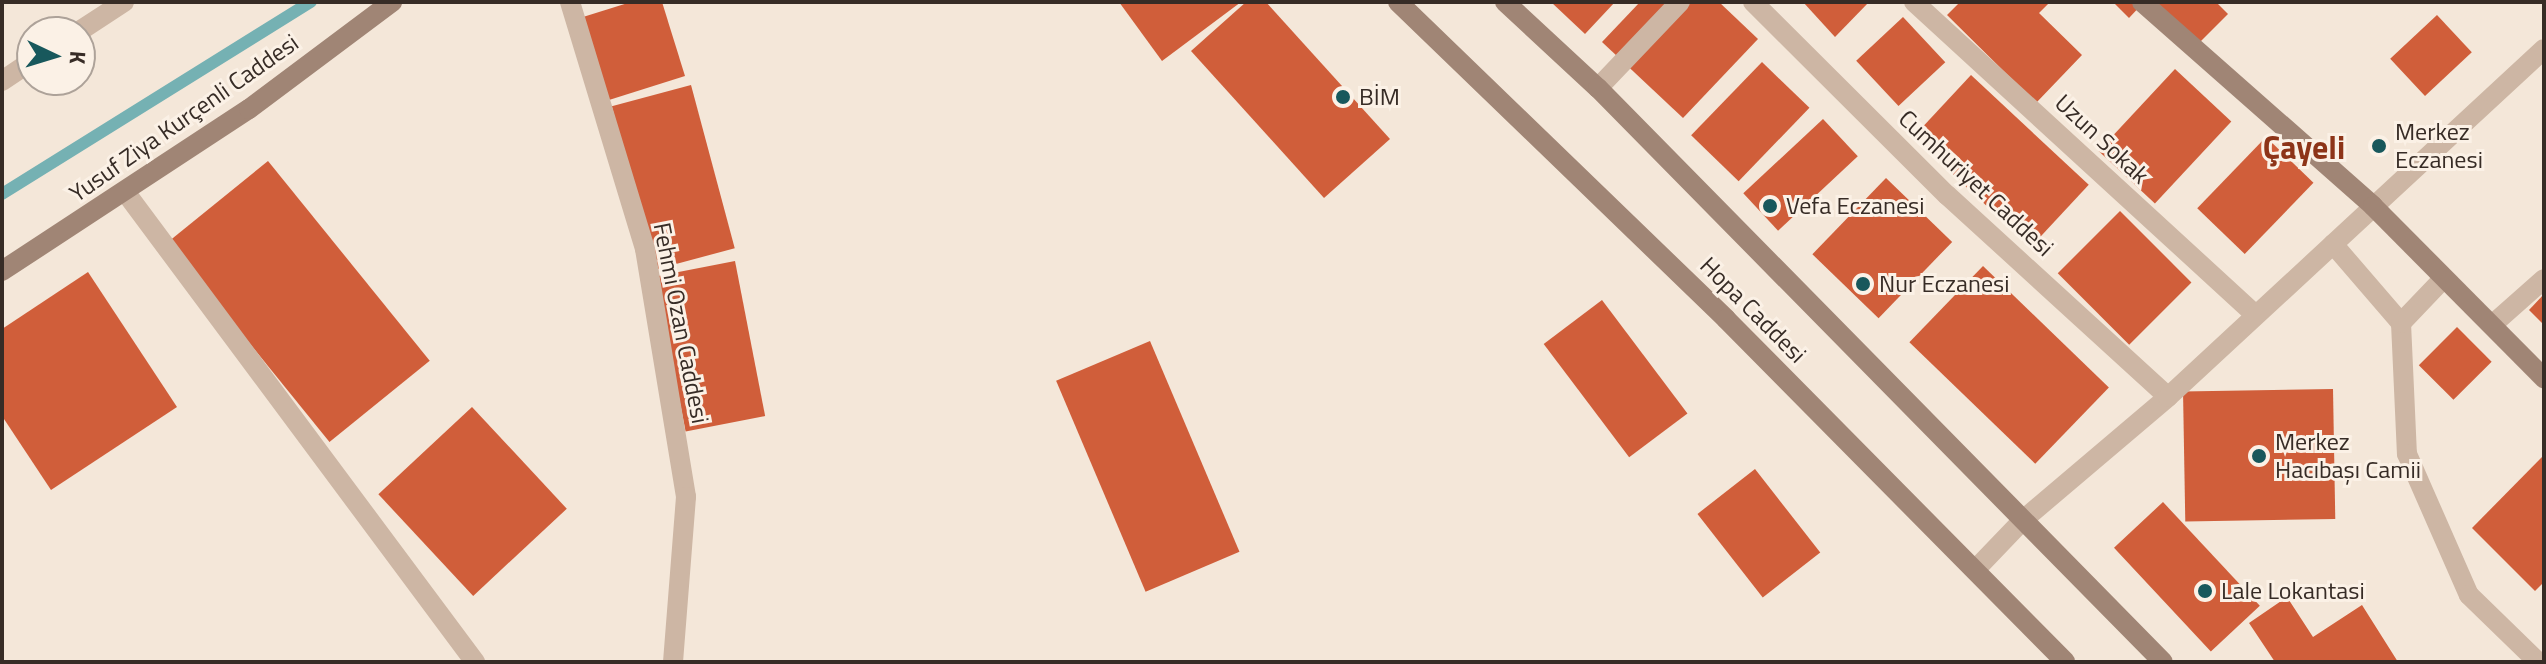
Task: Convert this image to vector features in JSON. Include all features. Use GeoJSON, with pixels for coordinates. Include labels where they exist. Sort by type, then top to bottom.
{"type":"FeatureCollection","features":[{"type":"Feature","properties":{"kind":"main road","name":"Yusuf Ziya Kurçenli Caddesi"},"geometry":{"type":"LineString","coordinates":[[2,271],[126,193],[392,2]]}},
{"type":"Feature","properties":{"kind":"main road","name":"Hopa Caddesi"},"geometry":{"type":"LineString","coordinates":[[1398,2],[1976,569],[2065,662]]}},
{"type":"Feature","properties":{"kind":"main road","name":"Hopa Caddesi"},"geometry":{"type":"LineString","coordinates":[[1505,2],[1598,88],[2163,662]]}},
{"type":"Feature","properties":{"kind":"main road"},"geometry":{"type":"LineString","coordinates":[[2142,2],[2373,206],[2544,378]]}},
{"type":"Feature","properties":{"kind":"street"},"geometry":{"type":"LineString","coordinates":[[96,20],[124,2]]}},
{"type":"Feature","properties":{"kind":"street","name":"Fehmi Ozan Caddesi"},"geometry":{"type":"LineString","coordinates":[[570,2],[645,249],[686,497],[673,662]]}},
{"type":"Feature","properties":{"kind":"street"},"geometry":{"type":"LineString","coordinates":[[1598,88],[1680,2]]}},
{"type":"Feature","properties":{"kind":"street","name":"Cumhuriyet Caddesi"},"geometry":{"type":"LineString","coordinates":[[1753,2],[1947,195],[2168,397]]}},
{"type":"Feature","properties":{"kind":"street","name":"Uzun Sokak"},"geometry":{"type":"LineString","coordinates":[[1914,2],[2255,315]]}},
{"type":"Feature","properties":{"kind":"street"},"geometry":{"type":"LineString","coordinates":[[1976,569],[2023,520],[2168,397],[2544,49]]}},
{"type":"Feature","properties":{"kind":"street"},"geometry":{"type":"LineString","coordinates":[[126,193],[475,662]]}},
{"type":"Feature","properties":{"kind":"street"},"geometry":{"type":"LineString","coordinates":[[2333,244],[2401,323],[2407,454],[2469,595],[2538,662]]}},
{"type":"Feature","properties":{"kind":"street"},"geometry":{"type":"LineString","coordinates":[[2401,323],[2444,278]]}},
{"type":"Feature","properties":{"kind":"street"},"geometry":{"type":"LineString","coordinates":[[2492,325],[2544,279]]}},
{"type":"Feature","properties":{"kind":"building"},"geometry":{"type":"Polygon","coordinates":[[[631,2],[662,2],[685,76],[609,100],[583,17],[631,2]]]}},
{"type":"Feature","properties":{"kind":"building"},"geometry":{"type":"Polygon","coordinates":[[[1119,2],[1241,2],[1162,61],[1119,2]]]}},
{"type":"Feature","properties":{"kind":"building"},"geometry":{"type":"Polygon","coordinates":[[[1246,2],[1266,2],[1390,139],[1324,198],[1191,51],[1246,2]]]}},
{"type":"Feature","properties":{"kind":"building"},"geometry":{"type":"Polygon","coordinates":[[[1551,2],[1615,2],[1585,34],[1551,2]]]}},
{"type":"Feature","properties":{"kind":"building"},"geometry":{"type":"Polygon","coordinates":[[[1640,2],[1719,2],[1758,39],[1683,118],[1602,42],[1640,2]]]}},
{"type":"Feature","properties":{"kind":"building"},"geometry":{"type":"Polygon","coordinates":[[[1803,2],[1869,2],[1835,37],[1803,2]]]}},
{"type":"Feature","properties":{"kind":"building"},"geometry":{"type":"Polygon","coordinates":[[[1960,2],[2050,2],[2039,13],[2082,55],[2036,103],[1947,15],[1960,2]]]}},
{"type":"Feature","properties":{"kind":"building"},"geometry":{"type":"Polygon","coordinates":[[[2113,2],[2144,2],[2129,18],[2113,2]]]}},
{"type":"Feature","properties":{"kind":"building"},"geometry":{"type":"Polygon","coordinates":[[[2156,2],[2216,2],[2228,14],[2194,48],[2156,2]]]}},
{"type":"Feature","properties":{"kind":"building"},"geometry":{"type":"Polygon","coordinates":[[[2437,15],[2472,52],[2425,96],[2390,59],[2437,15]]]}},
{"type":"Feature","properties":{"kind":"building"},"geometry":{"type":"Polygon","coordinates":[[[1903,17],[1945,62],[1898,106],[1856,61],[1903,17]]]}},
{"type":"Feature","properties":{"kind":"building"},"geometry":{"type":"Polygon","coordinates":[[[1762,62],[1809,108],[1739,181],[1691,135],[1762,62]]]}},
{"type":"Feature","properties":{"kind":"building"},"geometry":{"type":"Polygon","coordinates":[[[2175,69],[2231,122],[2155,203],[2099,151],[2175,69]]]}},
{"type":"Feature","properties":{"kind":"building"},"geometry":{"type":"Polygon","coordinates":[[[1971,75],[2089,185],[2031,247],[1913,137],[1971,75]]]}},
{"type":"Feature","properties":{"kind":"building"},"geometry":{"type":"Polygon","coordinates":[[[691,85],[735,248],[656,269],[612,106],[691,85]]]}},
{"type":"Feature","properties":{"kind":"building"},"geometry":{"type":"Polygon","coordinates":[[[1823,119],[1858,156],[1778,231],[1743,193],[1823,119]]]}},
{"type":"Feature","properties":{"kind":"building"},"geometry":{"type":"Polygon","coordinates":[[[2266,137],[2313,183],[2245,254],[2197,208],[2266,137]]]}},
{"type":"Feature","properties":{"kind":"building"},"geometry":{"type":"Polygon","coordinates":[[[268,161],[430,361],[329,442],[168,242],[268,161]]]}},
{"type":"Feature","properties":{"kind":"building"},"geometry":{"type":"Polygon","coordinates":[[[1886,178],[1952,242],[1879,318],[1812,254],[1886,178]]]}},
{"type":"Feature","properties":{"kind":"building"},"geometry":{"type":"Polygon","coordinates":[[[2120,211],[2191,282],[2129,345],[2058,273],[2120,211]]]}},
{"type":"Feature","properties":{"kind":"building"},"geometry":{"type":"Polygon","coordinates":[[[735,261],[765,416],[686,432],[655,276],[735,261]]]}},
{"type":"Feature","properties":{"kind":"building"},"geometry":{"type":"Polygon","coordinates":[[[1983,266],[2109,388],[2035,464],[1909,342],[1983,266]]]}},
{"type":"Feature","properties":{"kind":"building"},"geometry":{"type":"Polygon","coordinates":[[[88,272],[177,407],[51,490],[2,416],[2,329],[88,272]]]}},
{"type":"Feature","properties":{"kind":"building"},"geometry":{"type":"Polygon","coordinates":[[[2544,294],[2544,325],[2529,310],[2544,294]]]}},
{"type":"Feature","properties":{"kind":"building"},"geometry":{"type":"Polygon","coordinates":[[[1602,300],[1687,413],[1629,457],[1544,344],[1602,300]]]}},
{"type":"Feature","properties":{"kind":"building"},"geometry":{"type":"Polygon","coordinates":[[[2457,327],[2492,362],[2453,400],[2419,365],[2457,327]]]}},
{"type":"Feature","properties":{"kind":"building"},"geometry":{"type":"Polygon","coordinates":[[[1150,341],[1239,552],[1146,592],[1056,381],[1150,341]]]}},
{"type":"Feature","properties":{"kind":"building","name":"Merkez Hacıbaşı Camii"},"geometry":{"type":"Polygon","coordinates":[[[2333,389],[2335,519],[2185,522],[2183,392],[2333,389]]]}},
{"type":"Feature","properties":{"kind":"building"},"geometry":{"type":"Polygon","coordinates":[[[472,407],[567,509],[473,596],[378,494],[472,407]]]}},
{"type":"Feature","properties":{"kind":"building"},"geometry":{"type":"Polygon","coordinates":[[[2544,455],[2544,582],[2535,591],[2472,528],[2544,455]]]}},
{"type":"Feature","properties":{"kind":"building"},"geometry":{"type":"Polygon","coordinates":[[[1755,469],[1820,553],[1763,597],[1697,514],[1755,469]]]}},
{"type":"Feature","properties":{"kind":"building"},"geometry":{"type":"Polygon","coordinates":[[[2163,502],[2260,606],[2211,652],[2114,548],[2163,502]]]}},
{"type":"Feature","properties":{"kind":"building"},"geometry":{"type":"Polygon","coordinates":[[[2287,597],[2313,637],[2362,605],[2398,662],[2275,662],[2249,623],[2287,597]]]}},
{"type":"Feature","properties":{"kind":"waterway"},"geometry":{"type":"LineString","coordinates":[[2,194],[311,2]]}},
{"type":"Feature","properties":{"kind":"place","name":"BİM"},"geometry":{"type":"Point","coordinates":[1343,97]}},
{"type":"Feature","properties":{"kind":"place","name":"Merkez Eczanesi"},"geometry":{"type":"Point","coordinates":[2379,146]}},
{"type":"Feature","properties":{"kind":"place","name":"Vefa Eczanesi"},"geometry":{"type":"Point","coordinates":[1770,206]}},
{"type":"Feature","properties":{"kind":"place","name":"Nur Eczanesi"},"geometry":{"type":"Point","coordinates":[1863,284]}},
{"type":"Feature","properties":{"kind":"place","name":"Merkez Hacıbaşı Camii"},"geometry":{"type":"Point","coordinates":[2259,456]}},
{"type":"Feature","properties":{"kind":"place","name":"Lale Lokantasi"},"geometry":{"type":"Point","coordinates":[2205,591]}},
{"type":"Feature","properties":{"kind":"district","name":"Çayeli"},"geometry":{"type":"Point","coordinates":[2304,147]}}]}
